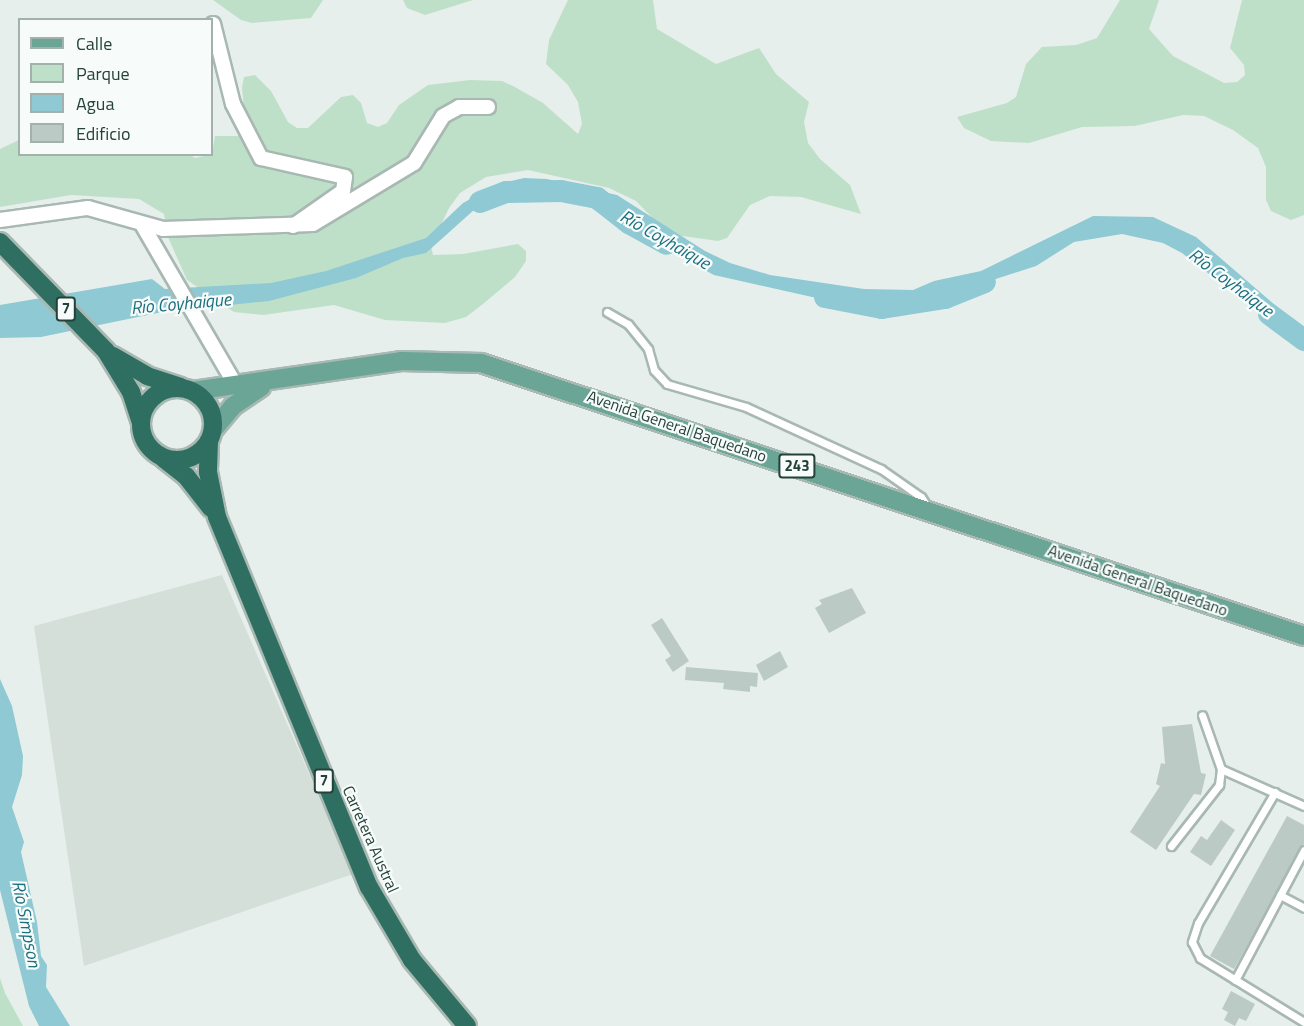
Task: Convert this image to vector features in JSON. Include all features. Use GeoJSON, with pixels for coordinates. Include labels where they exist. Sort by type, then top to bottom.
{"type":"FeatureCollection","features":[{"type":"Feature","properties":{"kind":"highway","name":"7"},"geometry":{"type":"LineString","coordinates":[[0,242],[106,351],[132,392],[149,446],[163,457]]}},
{"type":"Feature","properties":{"kind":"highway","name":"7"},"geometry":{"type":"LineString","coordinates":[[106,351],[147,376],[187,390],[210,407],[211,436]]}},
{"type":"Feature","properties":{"kind":"highway"},"geometry":{"type":"LineString","coordinates":[[141,422],[146,406],[158,394],[187,390]]}},
{"type":"Feature","properties":{"kind":"highway"},"geometry":{"type":"LineString","coordinates":[[163,457],[189,458],[211,436]]}},
{"type":"Feature","properties":{"kind":"highway","name":"Carretera Austral"},"geometry":{"type":"LineString","coordinates":[[211,436],[208,472],[217,517],[369,887],[406,951],[467,1026]]}},
{"type":"Feature","properties":{"kind":"highway","name":"Carretera Austral"},"geometry":{"type":"LineString","coordinates":[[163,457],[186,476],[217,517]]}},
{"type":"Feature","properties":{"kind":"main road","name":"Avenida General Baquedano"},"geometry":{"type":"LineString","coordinates":[[187,390],[236,386],[401,361],[481,363],[1304,636]]}},
{"type":"Feature","properties":{"kind":"main road","name":"Avenida General Baquedano"},"geometry":{"type":"LineString","coordinates":[[211,436],[242,397],[279,380]]}},
{"type":"Feature","properties":{"kind":"street"},"geometry":{"type":"LineString","coordinates":[[213,24],[233,104],[261,158],[345,177],[343,191],[293,226]]}},
{"type":"Feature","properties":{"kind":"street"},"geometry":{"type":"LineString","coordinates":[[0,220],[88,208],[106,210],[143,226],[313,224],[330,216],[414,163],[431,131],[451,112],[459,107],[488,107]]}},
{"type":"Feature","properties":{"kind":"street"},"geometry":{"type":"LineString","coordinates":[[143,226],[236,386]]}},
{"type":"Feature","properties":{"kind":"lane"},"geometry":{"type":"LineString","coordinates":[[608,312],[628,324],[648,349],[654,370],[667,384],[746,407],[881,469],[921,497],[930,511]]}},
{"type":"Feature","properties":{"kind":"lane"},"geometry":{"type":"LineString","coordinates":[[1171,846],[1219,785],[1221,769],[1202,715]]}},
{"type":"Feature","properties":{"kind":"lane"},"geometry":{"type":"LineString","coordinates":[[1221,769],[1304,806]]}},
{"type":"Feature","properties":{"kind":"lane"},"geometry":{"type":"LineString","coordinates":[[1275,792],[1198,923],[1192,942],[1200,958],[1304,1022]]}},
{"type":"Feature","properties":{"kind":"lane"},"geometry":{"type":"LineString","coordinates":[[1235,980],[1304,850]]}},
{"type":"Feature","properties":{"kind":"lane"},"geometry":{"type":"LineString","coordinates":[[1280,895],[1304,908]]}},
{"type":"Feature","properties":{"kind":"shaded area"},"geometry":{"type":"Polygon","coordinates":[[[222,575],[353,874],[84,966],[34,626],[222,575]]]}},
{"type":"Feature","properties":{"kind":"green space"},"geometry":{"type":"Polygon","coordinates":[[[213,0],[323,0],[311,18],[252,23],[241,20],[213,0]]]}},
{"type":"Feature","properties":{"kind":"green space"},"geometry":{"type":"Polygon","coordinates":[[[403,0],[473,0],[425,15],[407,8],[403,0]]]}},
{"type":"Feature","properties":{"kind":"green space"},"geometry":{"type":"Polygon","coordinates":[[[568,0],[653,0],[657,29],[716,64],[759,48],[776,74],[809,102],[804,122],[808,143],[820,159],[850,185],[861,214],[801,197],[770,196],[750,205],[727,238],[718,241],[668,234],[636,201],[609,188],[528,170],[486,177],[460,193],[449,208],[431,246],[433,255],[463,254],[518,244],[526,251],[526,261],[515,277],[483,304],[466,317],[445,323],[385,320],[334,305],[263,315],[234,312],[187,280],[167,235],[164,214],[139,199],[71,195],[0,207],[0,149],[18,140],[18,156],[192,156],[195,158],[213,156],[215,136],[237,136],[246,131],[242,88],[244,77],[255,75],[271,91],[288,122],[297,128],[308,128],[341,97],[353,95],[361,103],[367,123],[378,127],[387,123],[399,105],[428,85],[470,80],[502,81],[513,86],[543,103],[578,134],[582,124],[578,102],[568,85],[546,64],[549,40],[568,0]]]}},
{"type":"Feature","properties":{"kind":"green space"},"geometry":{"type":"Polygon","coordinates":[[[1120,0],[1159,0],[1149,29],[1173,56],[1224,83],[1237,82],[1245,75],[1244,65],[1230,48],[1242,0],[1304,0],[1304,215],[1291,220],[1271,211],[1266,200],[1266,167],[1258,148],[1233,130],[1204,116],[1183,115],[1135,126],[1082,127],[1029,143],[991,141],[964,128],[957,117],[1007,103],[1016,97],[1026,64],[1042,47],[1076,45],[1097,38],[1120,0]]]}},
{"type":"Feature","properties":{"kind":"green space"},"geometry":{"type":"Polygon","coordinates":[[[0,978],[5,993],[23,1026],[0,1026],[0,978]]]}},
{"type":"Feature","properties":{"kind":"water"},"geometry":{"type":"Polygon","coordinates":[[[524,178],[547,179],[617,195],[705,251],[730,263],[770,275],[864,289],[913,290],[934,281],[981,271],[1093,216],[1153,217],[1196,237],[1304,330],[1304,338],[1252,307],[1182,253],[1163,243],[1122,234],[1074,242],[1036,266],[919,304],[830,301],[714,275],[668,250],[624,217],[549,187],[516,188],[475,209],[426,253],[403,258],[356,278],[269,301],[162,312],[41,337],[0,338],[0,305],[152,279],[165,289],[271,283],[326,271],[426,238],[463,203],[498,184],[524,178]]]}},
{"type":"Feature","properties":{"kind":"water","name":"Río Simpson"},"geometry":{"type":"Polygon","coordinates":[[[0,679],[12,706],[23,756],[22,775],[12,807],[24,842],[21,852],[37,922],[41,956],[47,965],[46,987],[70,1026],[39,1026],[29,1006],[0,890],[0,679]]]}},
{"type":"Feature","properties":{"kind":"building"},"geometry":{"type":"Polygon","coordinates":[[[852,588],[866,613],[829,633],[815,608],[822,604],[819,600],[852,588]]]}},
{"type":"Feature","properties":{"kind":"building"},"geometry":{"type":"Polygon","coordinates":[[[662,618],[689,661],[673,672],[665,660],[671,656],[651,625],[662,618]]]}},
{"type":"Feature","properties":{"kind":"building"},"geometry":{"type":"Polygon","coordinates":[[[780,651],[788,667],[764,681],[756,665],[780,651]]]}},
{"type":"Feature","properties":{"kind":"building"},"geometry":{"type":"Polygon","coordinates":[[[686,667],[758,673],[757,687],[750,686],[750,692],[723,689],[724,683],[685,680],[686,667]]]}},
{"type":"Feature","properties":{"kind":"building"},"geometry":{"type":"Polygon","coordinates":[[[1192,724],[1201,773],[1206,774],[1201,795],[1194,794],[1156,850],[1130,832],[1160,786],[1156,784],[1161,763],[1165,764],[1162,727],[1192,724]]]}},
{"type":"Feature","properties":{"kind":"building"},"geometry":{"type":"Polygon","coordinates":[[[1287,816],[1304,825],[1304,844],[1234,969],[1210,956],[1287,816]]]}},
{"type":"Feature","properties":{"kind":"building"},"geometry":{"type":"Polygon","coordinates":[[[1221,820],[1235,830],[1211,866],[1190,852],[1201,836],[1207,840],[1221,820]]]}},
{"type":"Feature","properties":{"kind":"building"},"geometry":{"type":"Polygon","coordinates":[[[1231,991],[1255,1004],[1246,1021],[1239,1018],[1235,1026],[1224,1020],[1228,1012],[1222,1009],[1231,991]]]}},
{"type":"Feature","properties":{"kind":"waterway","name":"Río Coyhaique"},"geometry":{"type":"LineString","coordinates":[[480,202],[506,192],[561,191],[597,198],[629,223],[667,244]]}},
{"type":"Feature","properties":{"kind":"waterway","name":"Río Coyhaique"},"geometry":{"type":"LineString","coordinates":[[825,297],[882,308],[945,298],[985,282]]}},
{"type":"Feature","properties":{"kind":"waterway","name":"Río Coyhaique"},"geometry":{"type":"LineString","coordinates":[[1269,314],[1304,340]]}}]}
